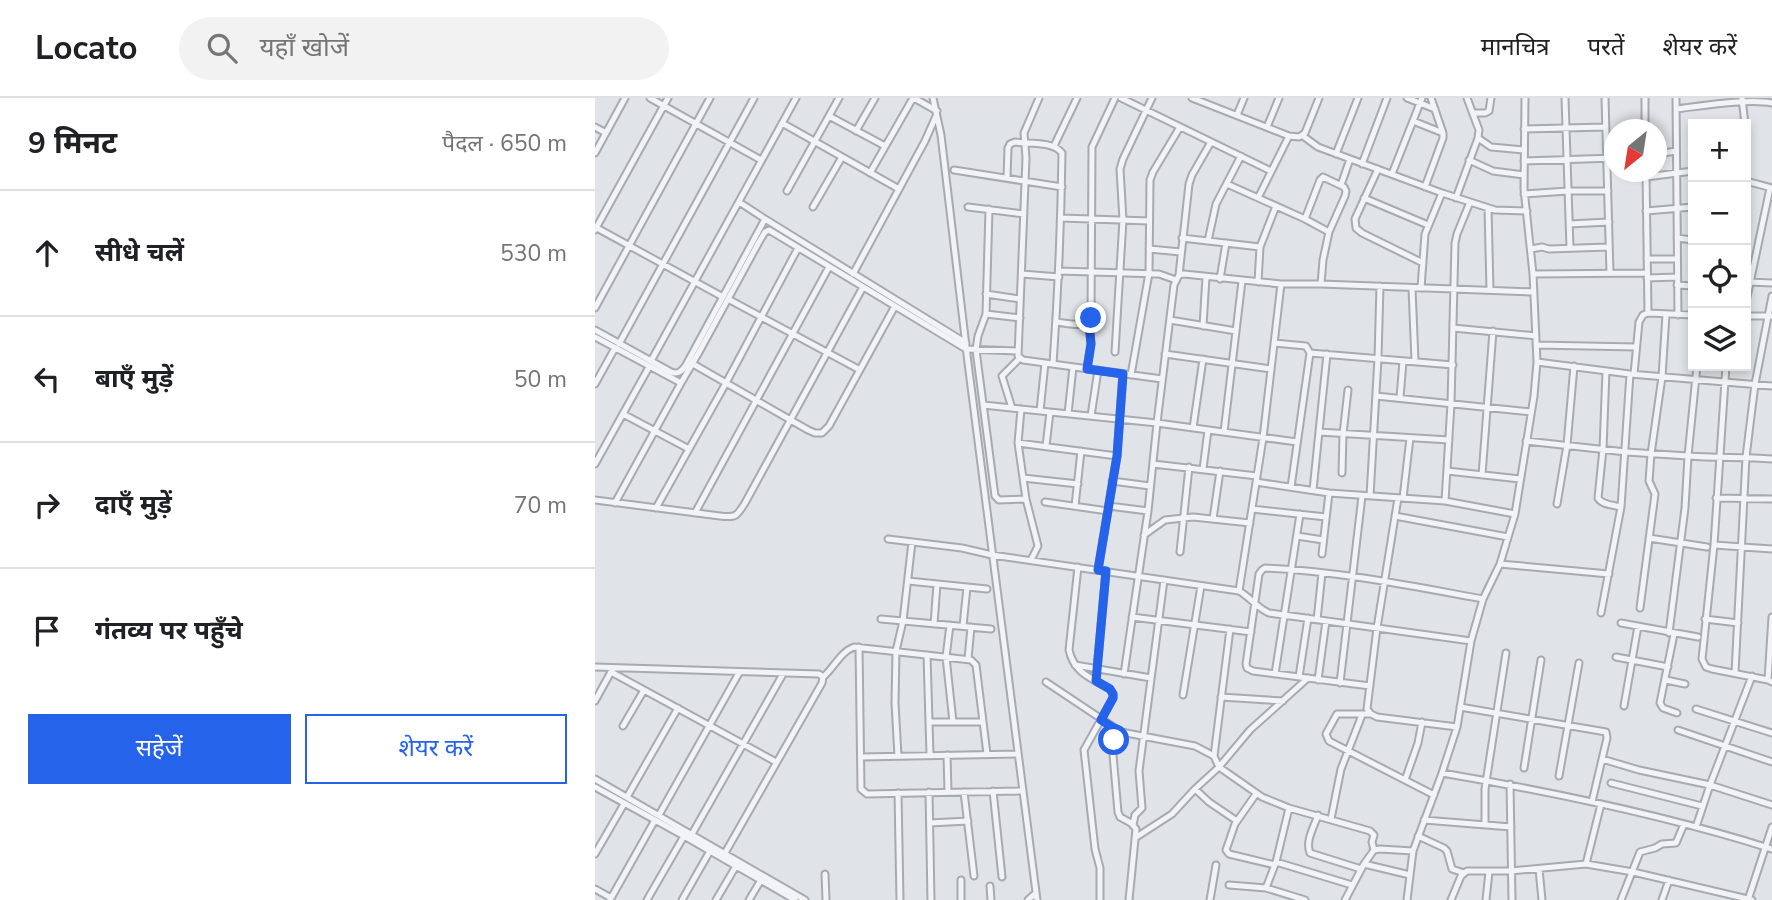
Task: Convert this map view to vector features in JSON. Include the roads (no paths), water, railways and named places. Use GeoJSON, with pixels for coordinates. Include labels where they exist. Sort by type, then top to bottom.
{"type":"FeatureCollection","features":[{"type":"Feature","properties":{"kind":"street"},"geometry":{"type":"LineString","coordinates":[[595,153],[625,98]]}},
{"type":"Feature","properties":{"kind":"street"},"geometry":{"type":"LineString","coordinates":[[650,98],[761,160]]}},
{"type":"Feature","properties":{"kind":"street"},"geometry":{"type":"LineString","coordinates":[[668,98],[595,228],[860,370]]}},
{"type":"Feature","properties":{"kind":"street"},"geometry":{"type":"LineString","coordinates":[[595,308],[710,98]]}},
{"type":"Feature","properties":{"kind":"street"},"geometry":{"type":"LineString","coordinates":[[595,384],[754,98]]}},
{"type":"Feature","properties":{"kind":"street"},"geometry":{"type":"LineString","coordinates":[[595,464],[796,98]]}},
{"type":"Feature","properties":{"kind":"street"},"geometry":{"type":"LineString","coordinates":[[787,191],[839,98]]}},
{"type":"Feature","properties":{"kind":"street"},"geometry":{"type":"LineString","coordinates":[[856,131],[875,98]]}},
{"type":"Feature","properties":{"kind":"street"},"geometry":{"type":"LineString","coordinates":[[870,173],[914,98],[935,107]]}},
{"type":"Feature","properties":{"kind":"street"},"geometry":{"type":"LineString","coordinates":[[925,98],[935,107],[941,135],[1037,897],[1028,900]]}},
{"type":"Feature","properties":{"kind":"street"},"geometry":{"type":"LineString","coordinates":[[1020,358],[1017,351],[1024,214],[1024,133],[1039,98]]}},
{"type":"Feature","properties":{"kind":"street"},"geometry":{"type":"LineString","coordinates":[[1054,146],[1077,98]]}},
{"type":"Feature","properties":{"kind":"street"},"geometry":{"type":"LineString","coordinates":[[1087,369],[1091,344],[1089,323],[1093,219],[1092,147],[1115,98]]}},
{"type":"Feature","properties":{"kind":"street"},"geometry":{"type":"LineString","coordinates":[[1121,98],[1271,171]]}},
{"type":"Feature","properties":{"kind":"street"},"geometry":{"type":"LineString","coordinates":[[1115,352],[1122,220],[1120,169],[1152,98]]}},
{"type":"Feature","properties":{"kind":"street"},"geometry":{"type":"LineString","coordinates":[[1192,98],[1289,136],[1303,136],[1312,144],[1336,154],[1456,198],[1501,211],[1527,211]]}},
{"type":"Feature","properties":{"kind":"street"},"geometry":{"type":"LineString","coordinates":[[1237,115],[1244,98]]}},
{"type":"Feature","properties":{"kind":"street"},"geometry":{"type":"LineString","coordinates":[[1267,127],[1279,98]]}},
{"type":"Feature","properties":{"kind":"street"},"geometry":{"type":"LineString","coordinates":[[1303,136],[1319,98]]}},
{"type":"Feature","properties":{"kind":"street"},"geometry":{"type":"LineString","coordinates":[[1336,154],[1358,98]]}},
{"type":"Feature","properties":{"kind":"street"},"geometry":{"type":"LineString","coordinates":[[1362,164],[1387,98]]}},
{"type":"Feature","properties":{"kind":"street"},"geometry":{"type":"LineString","coordinates":[[1407,98],[1421,101],[1435,109]]}},
{"type":"Feature","properties":{"kind":"street"},"geometry":{"type":"LineString","coordinates":[[1425,187],[1443,138],[1431,98]]}},
{"type":"Feature","properties":{"kind":"street"},"geometry":{"type":"LineString","coordinates":[[1456,198],[1479,131],[1467,98]]}},
{"type":"Feature","properties":{"kind":"street"},"geometry":{"type":"LineString","coordinates":[[1474,113],[1489,111],[1491,98]]}},
{"type":"Feature","properties":{"kind":"street"},"geometry":{"type":"LineString","coordinates":[[1407,900],[1413,851],[1457,727],[1471,641],[1483,599],[1500,564],[1515,514],[1527,441],[1537,362],[1533,274],[1524,194],[1525,98]]}},
{"type":"Feature","properties":{"kind":"street"},"geometry":{"type":"LineString","coordinates":[[1565,98],[1570,248]]}},
{"type":"Feature","properties":{"kind":"street"},"geometry":{"type":"LineString","coordinates":[[1605,98],[1606,119]]}},
{"type":"Feature","properties":{"kind":"street"},"geometry":{"type":"LineString","coordinates":[[1645,98],[1645,119]]}},
{"type":"Feature","properties":{"kind":"street"},"geometry":{"type":"LineString","coordinates":[[1676,98],[1678,314]]}},
{"type":"Feature","properties":{"kind":"street"},"geometry":{"type":"LineString","coordinates":[[1676,109],[1742,99],[1763,99],[1772,103]]}},
{"type":"Feature","properties":{"kind":"street"},"geometry":{"type":"LineString","coordinates":[[1742,99],[1745,119]]}},
{"type":"Feature","properties":{"kind":"street"},"geometry":{"type":"LineString","coordinates":[[1392,174],[1421,101]]}},
{"type":"Feature","properties":{"kind":"street"},"geometry":{"type":"LineString","coordinates":[[853,274],[930,132],[935,107]]}},
{"type":"Feature","properties":{"kind":"street"},"geometry":{"type":"LineString","coordinates":[[829,116],[885,146]]}},
{"type":"Feature","properties":{"kind":"street"},"geometry":{"type":"LineString","coordinates":[[1413,121],[1443,133]]}},
{"type":"Feature","properties":{"kind":"street"},"geometry":{"type":"LineString","coordinates":[[782,124],[898,189]]}},
{"type":"Feature","properties":{"kind":"street"},"geometry":{"type":"LineString","coordinates":[[595,127],[606,133]]}},
{"type":"Feature","properties":{"kind":"street"},"geometry":{"type":"LineString","coordinates":[[1131,375],[1149,273],[1150,180],[1180,127]]}},
{"type":"Feature","properties":{"kind":"street"},"geometry":{"type":"LineString","coordinates":[[1524,129],[1604,127]]}},
{"type":"Feature","properties":{"kind":"street"},"geometry":{"type":"LineString","coordinates":[[1258,198],[1289,136]]}},
{"type":"Feature","properties":{"kind":"street"},"geometry":{"type":"LineString","coordinates":[[1478,138],[1491,147],[1524,150]]}},
{"type":"Feature","properties":{"kind":"street"},"geometry":{"type":"LineString","coordinates":[[1007,178],[1010,144],[1015,142],[1060,149],[1061,218],[1053,364]]}},
{"type":"Feature","properties":{"kind":"street"},"geometry":{"type":"LineString","coordinates":[[1124,674],[1148,511],[1165,354],[1189,184],[1211,142]]}},
{"type":"Feature","properties":{"kind":"street"},"geometry":{"type":"LineString","coordinates":[[1667,152],[1676,151]]}},
{"type":"Feature","properties":{"kind":"street"},"geometry":{"type":"LineString","coordinates":[[1207,241],[1216,204],[1241,156]]}},
{"type":"Feature","properties":{"kind":"street"},"geometry":{"type":"LineString","coordinates":[[813,207],[842,157]]}},
{"type":"Feature","properties":{"kind":"street"},"geometry":{"type":"LineString","coordinates":[[1524,161],[1604,158]]}},
{"type":"Feature","properties":{"kind":"street"},"geometry":{"type":"LineString","coordinates":[[1341,186],[1350,159]]}},
{"type":"Feature","properties":{"kind":"street"},"geometry":{"type":"LineString","coordinates":[[1469,160],[1493,171],[1524,175]]}},
{"type":"Feature","properties":{"kind":"street"},"geometry":{"type":"LineString","coordinates":[[1377,169],[1355,219],[1356,228],[1423,263]]}},
{"type":"Feature","properties":{"kind":"street"},"geometry":{"type":"LineString","coordinates":[[954,170],[1062,187]]}},
{"type":"Feature","properties":{"kind":"street"},"geometry":{"type":"LineString","coordinates":[[1667,173],[1688,172]]}},
{"type":"Feature","properties":{"kind":"street"},"geometry":{"type":"LineString","coordinates":[[1305,219],[1323,177],[1346,191],[1329,232],[1321,284]]}},
{"type":"Feature","properties":{"kind":"street"},"geometry":{"type":"LineString","coordinates":[[1609,182],[1609,273]]}},
{"type":"Feature","properties":{"kind":"street"},"geometry":{"type":"LineString","coordinates":[[1646,182],[1648,313]]}},
{"type":"Feature","properties":{"kind":"street"},"geometry":{"type":"LineString","coordinates":[[1750,182],[1771,188],[1751,277]]}},
{"type":"Feature","properties":{"kind":"street"},"geometry":{"type":"LineString","coordinates":[[1227,184],[1329,232]]}},
{"type":"Feature","properties":{"kind":"street"},"geometry":{"type":"LineString","coordinates":[[1524,194],[1608,191]]}},
{"type":"Feature","properties":{"kind":"street"},"geometry":{"type":"LineString","coordinates":[[1421,288],[1425,234],[1442,193]]}},
{"type":"Feature","properties":{"kind":"street"},"geometry":{"type":"LineString","coordinates":[[1364,198],[1428,225]]}},
{"type":"Feature","properties":{"kind":"street"},"geometry":{"type":"LineString","coordinates":[[739,202],[966,346]]}},
{"type":"Feature","properties":{"kind":"street"},"geometry":{"type":"LineString","coordinates":[[1445,501],[1453,365],[1455,243],[1470,202]]}},
{"type":"Feature","properties":{"kind":"street"},"geometry":{"type":"LineString","coordinates":[[1258,282],[1260,247],[1276,206]]}},
{"type":"Feature","properties":{"kind":"street"},"geometry":{"type":"LineString","coordinates":[[968,207],[1024,214]]}},
{"type":"Feature","properties":{"kind":"street"},"geometry":{"type":"LineString","coordinates":[[1646,211],[1688,207]]}},
{"type":"Feature","properties":{"kind":"street"},"geometry":{"type":"LineString","coordinates":[[1488,208],[1490,290]]}},
{"type":"Feature","properties":{"kind":"street"},"geometry":{"type":"LineString","coordinates":[[989,209],[986,313],[976,350],[983,405],[995,496],[1003,501],[1026,499]]}},
{"type":"Feature","properties":{"kind":"street"},"geometry":{"type":"LineString","coordinates":[[1061,218],[1149,221]]}},
{"type":"Feature","properties":{"kind":"street"},"geometry":{"type":"LineString","coordinates":[[1764,218],[1772,219]]}},
{"type":"Feature","properties":{"kind":"street"},"geometry":{"type":"LineString","coordinates":[[615,503],[693,364],[765,219]]}},
{"type":"Feature","properties":{"kind":"street"},"geometry":{"type":"LineString","coordinates":[[1569,224],[1609,222]]}},
{"type":"Feature","properties":{"kind":"street"},"geometry":{"type":"LineString","coordinates":[[650,364],[675,374],[683,370],[766,231],[772,232],[966,346],[976,350],[1017,351]]}},
{"type":"Feature","properties":{"kind":"street"},"geometry":{"type":"LineString","coordinates":[[1182,238],[1260,247]]}},
{"type":"Feature","properties":{"kind":"street"},"geometry":{"type":"LineString","coordinates":[[1677,238],[1688,239]]}},
{"type":"Feature","properties":{"kind":"street"},"geometry":{"type":"LineString","coordinates":[[1220,278],[1226,243]]}},
{"type":"Feature","properties":{"kind":"street"},"geometry":{"type":"LineString","coordinates":[[1531,249],[1609,247]]}},
{"type":"Feature","properties":{"kind":"street"},"geometry":{"type":"LineString","coordinates":[[656,508],[798,248]]}},
{"type":"Feature","properties":{"kind":"street"},"geometry":{"type":"LineString","coordinates":[[1149,250],[1181,252]]}},
{"type":"Feature","properties":{"kind":"street"},"geometry":{"type":"LineString","coordinates":[[1647,259],[1677,259]]}},
{"type":"Feature","properties":{"kind":"street"},"geometry":{"type":"LineString","coordinates":[[695,513],[829,267]]}},
{"type":"Feature","properties":{"kind":"street"},"geometry":{"type":"LineString","coordinates":[[1022,274],[1119,271],[1177,277],[1184,274],[1281,284],[1534,292]]}},
{"type":"Feature","properties":{"kind":"street"},"geometry":{"type":"LineString","coordinates":[[1533,274],[1609,273],[1677,277]]}},
{"type":"Feature","properties":{"kind":"street"},"geometry":{"type":"LineString","coordinates":[[1203,326],[1206,277]]}},
{"type":"Feature","properties":{"kind":"street"},"geometry":{"type":"LineString","coordinates":[[1224,432],[1242,281]]}},
{"type":"Feature","properties":{"kind":"street"},"geometry":{"type":"LineString","coordinates":[[1751,282],[1772,283]]}},
{"type":"Feature","properties":{"kind":"street"},"geometry":{"type":"LineString","coordinates":[[1239,591],[1263,438],[1281,284]]}},
{"type":"Feature","properties":{"kind":"street"},"geometry":{"type":"LineString","coordinates":[[1677,285],[1688,286]]}},
{"type":"Feature","properties":{"kind":"street"},"geometry":{"type":"LineString","coordinates":[[1370,496],[1380,286]]}},
{"type":"Feature","properties":{"kind":"street"},"geometry":{"type":"LineString","coordinates":[[595,500],[729,517],[737,515],[863,287]]}},
{"type":"Feature","properties":{"kind":"street"},"geometry":{"type":"LineString","coordinates":[[1412,288],[1415,361]]}},
{"type":"Feature","properties":{"kind":"street"},"geometry":{"type":"LineString","coordinates":[[986,294],[1020,299]]}},
{"type":"Feature","properties":{"kind":"street"},"geometry":{"type":"LineString","coordinates":[[1735,673],[1746,457],[1755,384],[1772,296]]}},
{"type":"Feature","properties":{"kind":"street"},"geometry":{"type":"LineString","coordinates":[[693,364],[819,434],[825,431],[895,306]]}},
{"type":"Feature","properties":{"kind":"street"},"geometry":{"type":"LineString","coordinates":[[986,313],[1020,318]]}},
{"type":"Feature","properties":{"kind":"street"},"geometry":{"type":"LineString","coordinates":[[1601,613],[1621,507],[1632,374],[1640,318],[1648,313],[1688,315]]}},
{"type":"Feature","properties":{"kind":"street"},"geometry":{"type":"LineString","coordinates":[[1640,608],[1654,494],[1649,481],[1662,377],[1666,314]]}},
{"type":"Feature","properties":{"kind":"street"},"geometry":{"type":"LineString","coordinates":[[1751,316],[1770,316]]}},
{"type":"Feature","properties":{"kind":"street"},"geometry":{"type":"LineString","coordinates":[[1170,320],[1236,331]]}},
{"type":"Feature","properties":{"kind":"street"},"geometry":{"type":"LineString","coordinates":[[1056,322],[1083,325],[1089,323]]}},
{"type":"Feature","properties":{"kind":"street"},"geometry":{"type":"LineString","coordinates":[[1453,328],[1536,336]]}},
{"type":"Feature","properties":{"kind":"street"},"geometry":{"type":"LineString","coordinates":[[595,330],[617,346]]}},
{"type":"Feature","properties":{"kind":"street"},"geometry":{"type":"LineString","coordinates":[[1482,475],[1493,331]]}},
{"type":"Feature","properties":{"kind":"street"},"geometry":{"type":"LineString","coordinates":[[595,337],[617,346],[681,383]]}},
{"type":"Feature","properties":{"kind":"street"},"geometry":{"type":"LineString","coordinates":[[1274,343],[1306,346],[1310,353],[1291,487]]}},
{"type":"Feature","properties":{"kind":"street"},"geometry":{"type":"LineString","coordinates":[[1536,345],[1636,347]]}},
{"type":"Feature","properties":{"kind":"street"},"geometry":{"type":"LineString","coordinates":[[1310,353],[1453,365]]}},
{"type":"Feature","properties":{"kind":"street"},"geometry":{"type":"LineString","coordinates":[[1165,354],[1272,369]]}},
{"type":"Feature","properties":{"kind":"street"},"geometry":{"type":"LineString","coordinates":[[1313,490],[1327,354]]}},
{"type":"Feature","properties":{"kind":"street"},"geometry":{"type":"LineString","coordinates":[[1020,358],[1162,379]]}},
{"type":"Feature","properties":{"kind":"street"},"geometry":{"type":"LineString","coordinates":[[1012,408],[1002,376],[1020,358]]}},
{"type":"Feature","properties":{"kind":"street"},"geometry":{"type":"LineString","coordinates":[[1193,428],[1203,359]]}},
{"type":"Feature","properties":{"kind":"street"},"geometry":{"type":"LineString","coordinates":[[1400,398],[1403,361]]}},
{"type":"Feature","properties":{"kind":"street"},"geometry":{"type":"LineString","coordinates":[[1537,362],[1632,374],[1772,386]]}},
{"type":"Feature","properties":{"kind":"street"},"geometry":{"type":"LineString","coordinates":[[1040,411],[1045,363]]}},
{"type":"Feature","properties":{"kind":"street"},"geometry":{"type":"LineString","coordinates":[[1557,504],[1567,445],[1574,366]]}},
{"type":"Feature","properties":{"kind":"street"},"geometry":{"type":"LineString","coordinates":[[1068,414],[1073,367]]}},
{"type":"Feature","properties":{"kind":"street"},"geometry":{"type":"LineString","coordinates":[[1091,416],[1098,370]]}},
{"type":"Feature","properties":{"kind":"street"},"geometry":{"type":"LineString","coordinates":[[1606,371],[1598,498],[1605,503],[1621,507]]}},
{"type":"Feature","properties":{"kind":"street"},"geometry":{"type":"LineString","coordinates":[[1677,713],[1663,708],[1660,703],[1672,633],[1696,371]]}},
{"type":"Feature","properties":{"kind":"street"},"geometry":{"type":"LineString","coordinates":[[1725,371],[1703,664],[1712,669],[1770,681],[1772,617]]}},
{"type":"Feature","properties":{"kind":"street"},"geometry":{"type":"LineString","coordinates":[[1098,570],[1117,456],[1123,374]]}},
{"type":"Feature","properties":{"kind":"street"},"geometry":{"type":"LineString","coordinates":[[1342,473],[1348,390]]}},
{"type":"Feature","properties":{"kind":"street"},"geometry":{"type":"LineString","coordinates":[[1376,396],[1531,412]]}},
{"type":"Feature","properties":{"kind":"street"},"geometry":{"type":"LineString","coordinates":[[983,405],[1157,423],[1297,442]]}},
{"type":"Feature","properties":{"kind":"street"},"geometry":{"type":"LineString","coordinates":[[1021,409],[1018,443],[1026,499],[1038,546],[1031,560]]}},
{"type":"Feature","properties":{"kind":"street"},"geometry":{"type":"LineString","coordinates":[[1046,446],[1050,412]]}},
{"type":"Feature","properties":{"kind":"street"},"geometry":{"type":"LineString","coordinates":[[623,414],[689,449]]}},
{"type":"Feature","properties":{"kind":"street"},"geometry":{"type":"LineString","coordinates":[[1203,469],[1208,430]]}},
{"type":"Feature","properties":{"kind":"street"},"geometry":{"type":"LineString","coordinates":[[1319,432],[1449,440]]}},
{"type":"Feature","properties":{"kind":"street"},"geometry":{"type":"LineString","coordinates":[[1371,715],[1367,709],[1377,628],[1410,438]]}},
{"type":"Feature","properties":{"kind":"street"},"geometry":{"type":"LineString","coordinates":[[1527,441],[1626,453],[1772,459]]}},
{"type":"Feature","properties":{"kind":"street"},"geometry":{"type":"LineString","coordinates":[[1018,443],[1117,456]]}},
{"type":"Feature","properties":{"kind":"street"},"geometry":{"type":"LineString","coordinates":[[1075,506],[1081,451]]}},
{"type":"Feature","properties":{"kind":"street"},"geometry":{"type":"LineString","coordinates":[[1153,464],[1220,471],[1329,493],[1445,501],[1515,514]]}},
{"type":"Feature","properties":{"kind":"street"},"geometry":{"type":"LineString","coordinates":[[1180,552],[1189,467]]}},
{"type":"Feature","properties":{"kind":"street"},"geometry":{"type":"LineString","coordinates":[[1213,519],[1220,471]]}},
{"type":"Feature","properties":{"kind":"street"},"geometry":{"type":"LineString","coordinates":[[1447,471],[1520,479]]}},
{"type":"Feature","properties":{"kind":"street"},"geometry":{"type":"LineString","coordinates":[[1023,478],[1078,484]]}},
{"type":"Feature","properties":{"kind":"street"},"geometry":{"type":"LineString","coordinates":[[1112,481],[1150,486]]}},
{"type":"Feature","properties":{"kind":"street"},"geometry":{"type":"LineString","coordinates":[[1322,554],[1329,493]]}},
{"type":"Feature","properties":{"kind":"street"},"geometry":{"type":"LineString","coordinates":[[1340,682],[1361,496]]}},
{"type":"Feature","properties":{"kind":"street"},"geometry":{"type":"LineString","coordinates":[[1716,498],[1772,499]]}},
{"type":"Feature","properties":{"kind":"street"},"geometry":{"type":"LineString","coordinates":[[1045,502],[1148,511]]}},
{"type":"Feature","properties":{"kind":"street"},"geometry":{"type":"LineString","coordinates":[[1252,509],[1326,517]]}},
{"type":"Feature","properties":{"kind":"street"},"geometry":{"type":"LineString","coordinates":[[1275,674],[1300,514]]}},
{"type":"Feature","properties":{"kind":"street"},"geometry":{"type":"LineString","coordinates":[[1395,516],[1508,537]]}},
{"type":"Feature","properties":{"kind":"street"},"geometry":{"type":"LineString","coordinates":[[1144,535],[1162,522],[1184,517],[1250,523]]}},
{"type":"Feature","properties":{"kind":"street"},"geometry":{"type":"LineString","coordinates":[[1297,536],[1324,540]]}},
{"type":"Feature","properties":{"kind":"street"},"geometry":{"type":"LineString","coordinates":[[1649,538],[1710,546],[1772,549]]}},
{"type":"Feature","properties":{"kind":"street"},"geometry":{"type":"LineString","coordinates":[[888,540],[962,548],[992,555],[1239,591],[1262,610],[1283,616],[1471,641]]}},
{"type":"Feature","properties":{"kind":"street"},"geometry":{"type":"LineString","coordinates":[[898,756],[896,651],[903,621],[912,542]]}},
{"type":"Feature","properties":{"kind":"street"},"geometry":{"type":"LineString","coordinates":[[1500,564],[1609,574]]}},
{"type":"Feature","properties":{"kind":"street"},"geometry":{"type":"LineString","coordinates":[[1078,567],[1069,650],[1079,671],[1110,689],[1113,694],[1085,745],[1083,755],[1095,849],[1101,873],[1100,900]]}},
{"type":"Feature","properties":{"kind":"street"},"geometry":{"type":"LineString","coordinates":[[1370,686],[1247,668],[1259,574],[1262,570],[1291,569],[1322,573],[1483,599]]}},
{"type":"Feature","properties":{"kind":"street"},"geometry":{"type":"LineString","coordinates":[[1096,681],[1106,571]]}},
{"type":"Feature","properties":{"kind":"street"},"geometry":{"type":"LineString","coordinates":[[1318,620],[1322,573]]}},
{"type":"Feature","properties":{"kind":"street"},"geometry":{"type":"LineString","coordinates":[[1133,825],[1135,815],[1142,808],[1139,775],[1164,580]]}},
{"type":"Feature","properties":{"kind":"street"},"geometry":{"type":"LineString","coordinates":[[908,581],[987,589]]}},
{"type":"Feature","properties":{"kind":"street"},"geometry":{"type":"LineString","coordinates":[[934,624],[937,584]]}},
{"type":"Feature","properties":{"kind":"street"},"geometry":{"type":"LineString","coordinates":[[1183,695],[1201,586]]}},
{"type":"Feature","properties":{"kind":"street"},"geometry":{"type":"LineString","coordinates":[[963,626],[967,587]]}},
{"type":"Feature","properties":{"kind":"street"},"geometry":{"type":"LineString","coordinates":[[1132,617],[1251,632]]}},
{"type":"Feature","properties":{"kind":"street"},"geometry":{"type":"LineString","coordinates":[[1299,677],[1308,618]]}},
{"type":"Feature","properties":{"kind":"street"},"geometry":{"type":"LineString","coordinates":[[881,619],[991,629]]}},
{"type":"Feature","properties":{"kind":"street"},"geometry":{"type":"LineString","coordinates":[[1705,619],[1738,623]]}},
{"type":"Feature","properties":{"kind":"street"},"geometry":{"type":"LineString","coordinates":[[1318,680],[1326,621]]}},
{"type":"Feature","properties":{"kind":"street"},"geometry":{"type":"LineString","coordinates":[[1621,623],[1698,637]]}},
{"type":"Feature","properties":{"kind":"street"},"geometry":{"type":"LineString","coordinates":[[950,625],[946,657],[953,722]]}},
{"type":"Feature","properties":{"kind":"street"},"geometry":{"type":"LineString","coordinates":[[1624,706],[1638,626]]}},
{"type":"Feature","properties":{"kind":"street"},"geometry":{"type":"LineString","coordinates":[[968,659],[971,627]]}},
{"type":"Feature","properties":{"kind":"street"},"geometry":{"type":"LineString","coordinates":[[1230,629],[1214,756],[1219,767],[1256,794],[1289,808],[1373,833],[1374,850]]}},
{"type":"Feature","properties":{"kind":"street"},"geometry":{"type":"LineString","coordinates":[[859,647],[863,791],[867,794],[1022,791]]}},
{"type":"Feature","properties":{"kind":"street"},"geometry":{"type":"LineString","coordinates":[[725,853],[823,677],[849,648],[973,661],[976,665],[987,754]]}},
{"type":"Feature","properties":{"kind":"street"},"geometry":{"type":"LineString","coordinates":[[1485,825],[1484,796],[1506,653]]}},
{"type":"Feature","properties":{"kind":"street"},"geometry":{"type":"LineString","coordinates":[[927,655],[930,755]]}},
{"type":"Feature","properties":{"kind":"street"},"geometry":{"type":"LineString","coordinates":[[1616,657],[1668,667]]}},
{"type":"Feature","properties":{"kind":"street"},"geometry":{"type":"LineString","coordinates":[[1524,768],[1541,660]]}},
{"type":"Feature","properties":{"kind":"street"},"geometry":{"type":"LineString","coordinates":[[1559,776],[1579,663]]}},
{"type":"Feature","properties":{"kind":"street"},"geometry":{"type":"LineString","coordinates":[[1074,665],[1151,678]]}},
{"type":"Feature","properties":{"kind":"street"},"geometry":{"type":"LineString","coordinates":[[595,667],[613,670],[819,674],[823,677]]}},
{"type":"Feature","properties":{"kind":"street"},"geometry":{"type":"LineString","coordinates":[[613,670],[644,690],[776,762]]}},
{"type":"Feature","properties":{"kind":"street"},"geometry":{"type":"LineString","coordinates":[[595,701],[613,670]]}},
{"type":"Feature","properties":{"kind":"street"},"geometry":{"type":"LineString","coordinates":[[595,889],[612,899],[739,673]]}},
{"type":"Feature","properties":{"kind":"street"},"geometry":{"type":"LineString","coordinates":[[692,834],[783,674]]}},
{"type":"Feature","properties":{"kind":"street"},"geometry":{"type":"LineString","coordinates":[[1696,827],[1752,676]]}},
{"type":"Feature","properties":{"kind":"street"},"geometry":{"type":"LineString","coordinates":[[1135,838],[1172,814],[1219,767],[1250,730],[1308,678]]}},
{"type":"Feature","properties":{"kind":"street"},"geometry":{"type":"LineString","coordinates":[[1665,680],[1685,684]]}},
{"type":"Feature","properties":{"kind":"street"},"geometry":{"type":"LineString","coordinates":[[1045,682],[1117,730],[1195,746],[1214,756]]}},
{"type":"Feature","properties":{"kind":"street"},"geometry":{"type":"LineString","coordinates":[[623,726],[644,690]]}},
{"type":"Feature","properties":{"kind":"street"},"geometry":{"type":"LineString","coordinates":[[1221,697],[1283,701]]}},
{"type":"Feature","properties":{"kind":"street"},"geometry":{"type":"LineString","coordinates":[[1460,707],[1606,732],[1607,738],[1592,802]]}},
{"type":"Feature","properties":{"kind":"street"},"geometry":{"type":"LineString","coordinates":[[595,854],[678,708]]}},
{"type":"Feature","properties":{"kind":"street"},"geometry":{"type":"LineString","coordinates":[[1696,709],[1772,733]]}},
{"type":"Feature","properties":{"kind":"street"},"geometry":{"type":"LineString","coordinates":[[1434,795],[1329,741],[1326,734],[1337,714],[1371,715],[1457,727]]}},
{"type":"Feature","properties":{"kind":"street"},"geometry":{"type":"LineString","coordinates":[[1331,819],[1341,769],[1362,715]]}},
{"type":"Feature","properties":{"kind":"street"},"geometry":{"type":"LineString","coordinates":[[929,722],[983,722]]}},
{"type":"Feature","properties":{"kind":"street"},"geometry":{"type":"LineString","coordinates":[[1405,780],[1422,722]]}},
{"type":"Feature","properties":{"kind":"street"},"geometry":{"type":"LineString","coordinates":[[1117,730],[1113,755],[1118,812],[1120,817],[1136,829],[1129,900]]}},
{"type":"Feature","properties":{"kind":"street"},"geometry":{"type":"LineString","coordinates":[[1678,730],[1772,762]]}},
{"type":"Feature","properties":{"kind":"street"},"geometry":{"type":"LineString","coordinates":[[861,757],[1018,754]]}},
{"type":"Feature","properties":{"kind":"street"},"geometry":{"type":"LineString","coordinates":[[947,755],[948,792]]}},
{"type":"Feature","properties":{"kind":"street"},"geometry":{"type":"LineString","coordinates":[[1602,759],[1639,771],[1710,785],[1772,805]]}},
{"type":"Feature","properties":{"kind":"street"},"geometry":{"type":"LineString","coordinates":[[1442,773],[1601,804],[1769,848]]}},
{"type":"Feature","properties":{"kind":"street"},"geometry":{"type":"LineString","coordinates":[[595,779],[684,836],[787,898],[795,900]]}},
{"type":"Feature","properties":{"kind":"street"},"geometry":{"type":"LineString","coordinates":[[1611,783],[1702,806]]}},
{"type":"Feature","properties":{"kind":"street"},"geometry":{"type":"LineString","coordinates":[[1510,785],[1512,900]]}},
{"type":"Feature","properties":{"kind":"street"},"geometry":{"type":"LineString","coordinates":[[595,787],[626,800]]}},
{"type":"Feature","properties":{"kind":"street"},"geometry":{"type":"LineString","coordinates":[[1195,789],[1215,807],[1237,821]]}},
{"type":"Feature","properties":{"kind":"street"},"geometry":{"type":"LineString","coordinates":[[993,791],[1002,877]]}},
{"type":"Feature","properties":{"kind":"street"},"geometry":{"type":"LineString","coordinates":[[929,792],[932,900]]}},
{"type":"Feature","properties":{"kind":"street"},"geometry":{"type":"LineString","coordinates":[[964,792],[974,876]]}},
{"type":"Feature","properties":{"kind":"street"},"geometry":{"type":"LineString","coordinates":[[898,793],[900,900]]}},
{"type":"Feature","properties":{"kind":"street"},"geometry":{"type":"LineString","coordinates":[[1256,794],[1237,821],[1226,852],[1352,885]]}},
{"type":"Feature","properties":{"kind":"street"},"geometry":{"type":"LineString","coordinates":[[1586,864],[1601,804]]}},
{"type":"Feature","properties":{"kind":"street"},"geometry":{"type":"LineString","coordinates":[[1266,888],[1289,808]]}},
{"type":"Feature","properties":{"kind":"street"},"geometry":{"type":"LineString","coordinates":[[1318,816],[1308,843],[1310,853],[1362,867],[1410,875]]}},
{"type":"Feature","properties":{"kind":"street"},"geometry":{"type":"LineString","coordinates":[[657,818],[692,834],[805,900]]}},
{"type":"Feature","properties":{"kind":"street"},"geometry":{"type":"LineString","coordinates":[[1424,820],[1511,827]]}},
{"type":"Feature","properties":{"kind":"street"},"geometry":{"type":"LineString","coordinates":[[930,822],[968,821]]}},
{"type":"Feature","properties":{"kind":"street"},"geometry":{"type":"LineString","coordinates":[[1621,900],[1640,852],[1662,844],[1676,843],[1683,824]]}},
{"type":"Feature","properties":{"kind":"street"},"geometry":{"type":"LineString","coordinates":[[1418,836],[1444,848],[1452,869],[1464,873],[1511,872],[1586,864],[1633,872],[1749,900],[1769,848],[1772,827]]}},
{"type":"Feature","properties":{"kind":"street"},"geometry":{"type":"LineString","coordinates":[[647,900],[684,836]]}},
{"type":"Feature","properties":{"kind":"street"},"geometry":{"type":"LineString","coordinates":[[1345,900],[1374,850],[1413,851]]}},
{"type":"Feature","properties":{"kind":"street"},"geometry":{"type":"LineString","coordinates":[[681,900],[710,851]]}},
{"type":"Feature","properties":{"kind":"street"},"geometry":{"type":"LineString","coordinates":[[1210,900],[1216,865]]}},
{"type":"Feature","properties":{"kind":"street"},"geometry":{"type":"LineString","coordinates":[[716,900],[736,866]]}},
{"type":"Feature","properties":{"kind":"street"},"geometry":{"type":"LineString","coordinates":[[1539,869],[1542,900]]}},
{"type":"Feature","properties":{"kind":"street"},"geometry":{"type":"LineString","coordinates":[[1486,900],[1489,872]]}},
{"type":"Feature","properties":{"kind":"street"},"geometry":{"type":"LineString","coordinates":[[1451,900],[1464,873]]}},
{"type":"Feature","properties":{"kind":"street"},"geometry":{"type":"LineString","coordinates":[[825,874],[826,900]]}},
{"type":"Feature","properties":{"kind":"street"},"geometry":{"type":"LineString","coordinates":[[749,900],[761,880]]}},
{"type":"Feature","properties":{"kind":"street"},"geometry":{"type":"LineString","coordinates":[[961,880],[961,900]]}},
{"type":"Feature","properties":{"kind":"street"},"geometry":{"type":"LineString","coordinates":[[1662,900],[1669,880]]}},
{"type":"Feature","properties":{"kind":"street"},"geometry":{"type":"LineString","coordinates":[[1229,885],[1266,888],[1305,900]]}},
{"type":"Feature","properties":{"kind":"street"},"geometry":{"type":"LineString","coordinates":[[990,886],[991,900]]}},
{"type":"Feature","properties":{"kind":"street"},"geometry":{"type":"LineString","coordinates":[[1710,900],[1713,891]]}}]}
